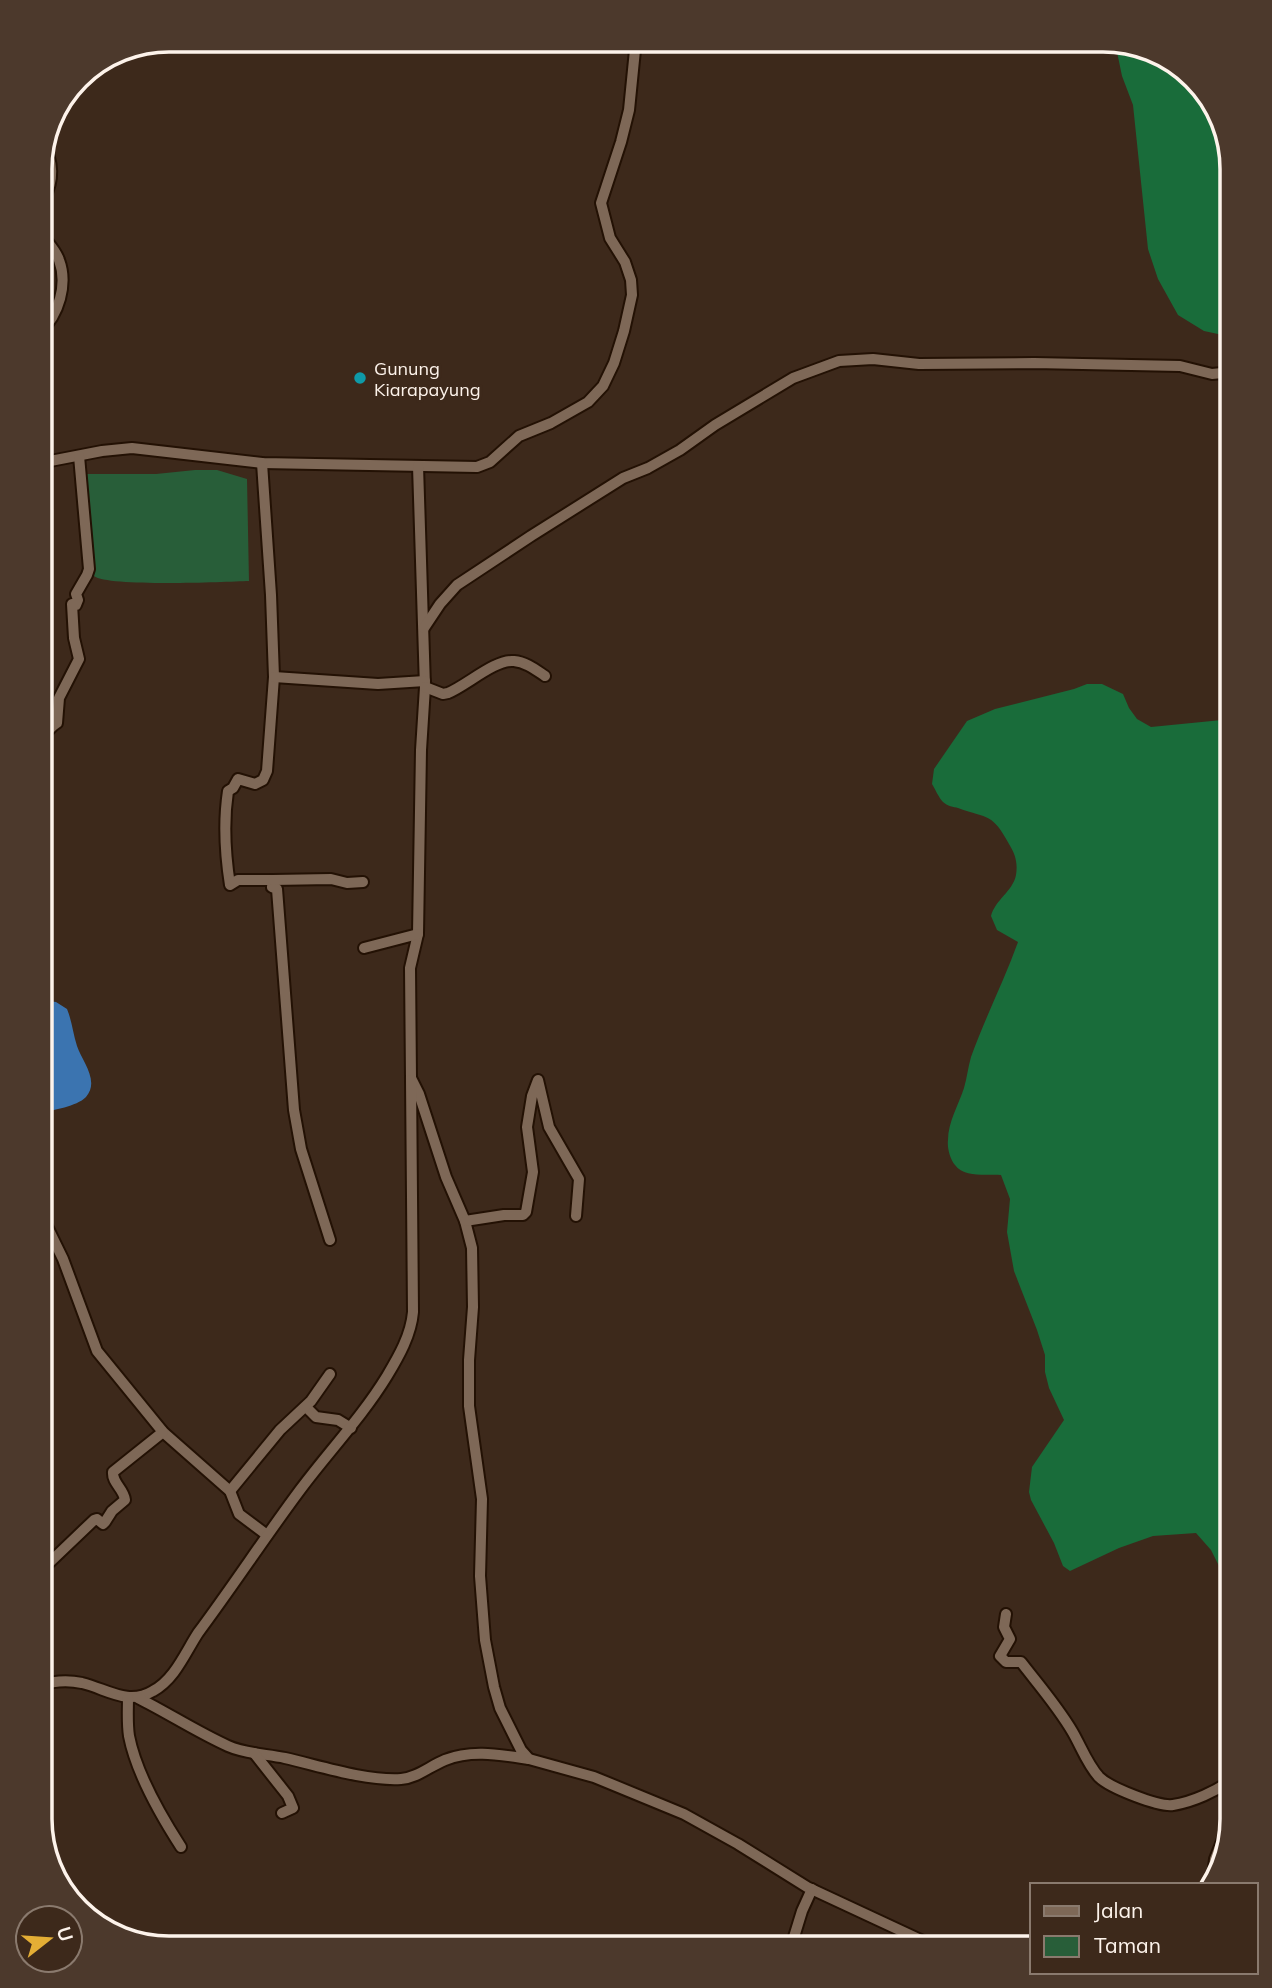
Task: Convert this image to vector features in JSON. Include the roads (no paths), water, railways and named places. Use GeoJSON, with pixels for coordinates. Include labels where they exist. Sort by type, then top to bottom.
{"type":"FeatureCollection","features":[{"type":"Feature","properties":{"kind":"street"},"geometry":{"type":"LineString","coordinates":[[53,461],[132,448],[262,463],[469,467],[486,464],[519,436],[551,423],[588,402],[603,386],[614,363],[632,295],[631,280],[625,262],[610,238],[601,203],[629,110],[635,52]]}},
{"type":"Feature","properties":{"kind":"street"},"geometry":{"type":"LineString","coordinates":[[53,250],[59,258],[63,282],[53,317]]}},
{"type":"Feature","properties":{"kind":"street"},"geometry":{"type":"LineString","coordinates":[[423,631],[452,590],[508,551],[623,478],[649,468],[680,450],[715,425],[793,378],[839,361],[873,359],[919,364],[1180,366],[1212,374],[1220,373]]}},
{"type":"Feature","properties":{"kind":"street"},"geometry":{"type":"LineString","coordinates":[[53,726],[57,723],[59,698],[79,659],[74,638],[72,604],[76,605],[76,594],[89,569],[79,456]]}},
{"type":"Feature","properties":{"kind":"street"},"geometry":{"type":"LineString","coordinates":[[262,463],[274,677],[267,773],[263,780],[255,784],[238,779],[228,791],[224,833],[230,885],[238,880],[331,879],[346,883],[363,882]]}},
{"type":"Feature","properties":{"kind":"street"},"geometry":{"type":"LineString","coordinates":[[133,1697],[157,1689],[167,1681],[267,1535],[302,1487],[351,1428],[403,1347],[412,1321],[410,968],[418,933],[421,750],[425,684],[418,466]]}},
{"type":"Feature","properties":{"kind":"street"},"geometry":{"type":"LineString","coordinates":[[274,677],[378,684],[425,684],[443,694],[509,661],[520,662],[545,676]]}},
{"type":"Feature","properties":{"kind":"street"},"geometry":{"type":"LineString","coordinates":[[273,880],[272,887],[277,889],[294,1110],[301,1149],[330,1240]]}},
{"type":"Feature","properties":{"kind":"street"},"geometry":{"type":"LineString","coordinates":[[364,948],[418,933]]}},
{"type":"Feature","properties":{"kind":"street"},"geometry":{"type":"LineString","coordinates":[[411,1078],[419,1094],[446,1177],[465,1221],[472,1248],[474,1261],[469,1406],[481,1486],[480,1576],[485,1640],[500,1708],[512,1735],[529,1759]]}},
{"type":"Feature","properties":{"kind":"street"},"geometry":{"type":"LineString","coordinates":[[465,1221],[523,1215],[526,1212],[533,1172],[527,1127],[531,1096],[537,1080],[550,1127],[579,1179],[576,1216]]}},
{"type":"Feature","properties":{"kind":"street"},"geometry":{"type":"LineString","coordinates":[[52,1237],[97,1351],[163,1432],[230,1491],[239,1514],[267,1535]]}},
{"type":"Feature","properties":{"kind":"street"},"geometry":{"type":"LineString","coordinates":[[230,1491],[280,1430],[306,1407],[330,1374]]}},
{"type":"Feature","properties":{"kind":"street"},"geometry":{"type":"LineString","coordinates":[[306,1407],[316,1417],[338,1420],[351,1428]]}},
{"type":"Feature","properties":{"kind":"street"},"geometry":{"type":"LineString","coordinates":[[52,1560],[94,1520],[97,1519],[103,1524],[106,1522],[112,1511],[125,1500],[113,1472],[163,1432]]}},
{"type":"Feature","properties":{"kind":"street"},"geometry":{"type":"LineString","coordinates":[[1006,1614],[1004,1627],[1010,1639],[1000,1656],[1006,1662],[1021,1662],[1071,1729],[1083,1753],[1100,1777],[1114,1788],[1130,1795],[1171,1805],[1204,1795],[1220,1786]]}},
{"type":"Feature","properties":{"kind":"street"},"geometry":{"type":"LineString","coordinates":[[52,1682],[73,1681],[133,1697],[228,1746],[254,1754],[344,1772],[399,1779],[412,1777],[445,1760],[463,1755],[495,1754],[529,1759],[594,1777],[684,1814],[811,1889],[912,1936]]}},
{"type":"Feature","properties":{"kind":"street"},"geometry":{"type":"LineString","coordinates":[[133,1697],[129,1736],[134,1754],[149,1791],[181,1847]]}},
{"type":"Feature","properties":{"kind":"street"},"geometry":{"type":"LineString","coordinates":[[254,1754],[288,1796],[293,1808],[282,1813]]}},
{"type":"Feature","properties":{"kind":"street"},"geometry":{"type":"LineString","coordinates":[[794,1936],[811,1889]]}},
{"type":"Feature","properties":{"kind":"water"},"geometry":{"type":"Polygon","coordinates":[[[52,1002],[67,1009],[77,1046],[91,1078],[90,1091],[86,1097],[52,1110],[52,1002]]]}},
{"type":"Feature","properties":{"kind":"place","name":"Gunung Kiarapayung"},"geometry":{"type":"Point","coordinates":[360,378]}}]}
